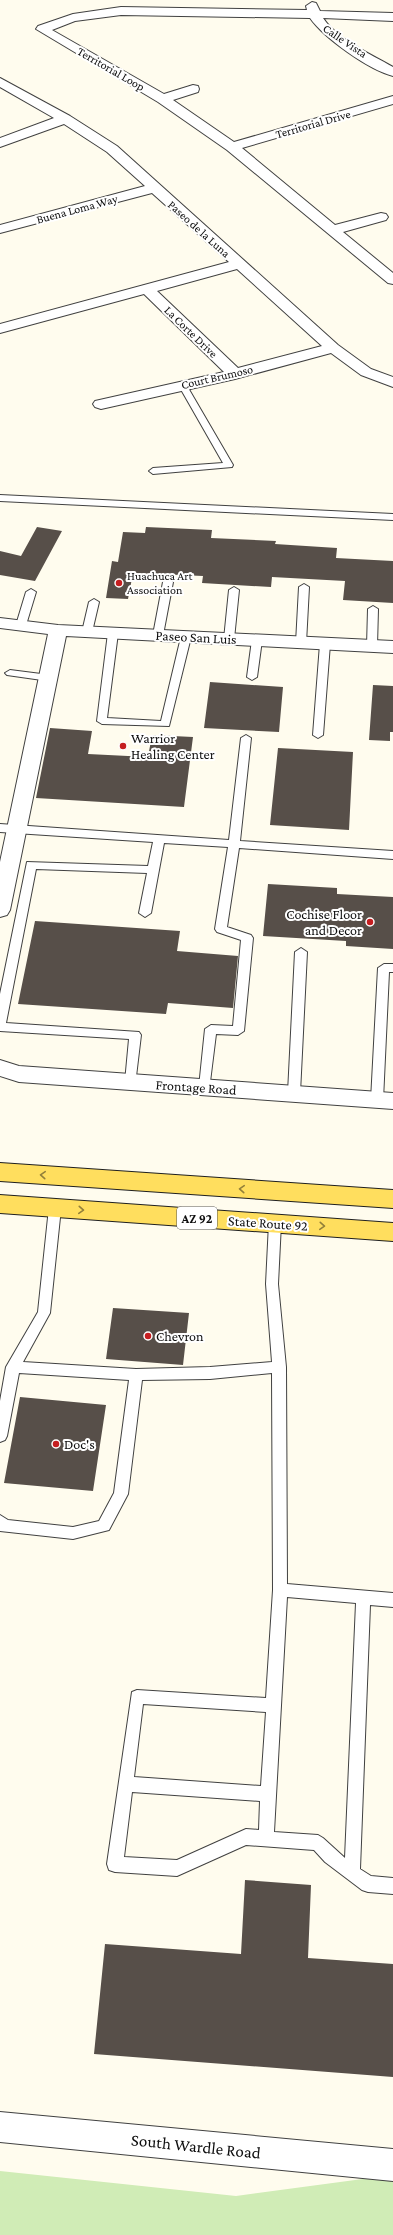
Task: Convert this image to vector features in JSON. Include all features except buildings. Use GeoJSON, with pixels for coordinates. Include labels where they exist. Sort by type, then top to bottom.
{"type":"FeatureCollection","features":[{"type":"Feature","properties":{"kind":"main road","name":"AZ 92"},"geometry":{"type":"LineString","coordinates":[[0,1172],[393,1199]]}},
{"type":"Feature","properties":{"kind":"main road"},"geometry":{"type":"LineString","coordinates":[[276,1223],[277,1191]]}},
{"type":"Feature","properties":{"kind":"main road","name":"State Route 92"},"geometry":{"type":"LineString","coordinates":[[0,1204],[393,1232]]}},
{"type":"Feature","properties":{"kind":"street","name":"Calle Vista"},"geometry":{"type":"LineString","coordinates":[[313,0],[313,15],[330,34],[393,72]]}},
{"type":"Feature","properties":{"kind":"street"},"geometry":{"type":"LineString","coordinates":[[39,20],[52,25],[73,18],[120,11],[393,18]]}},
{"type":"Feature","properties":{"kind":"street","name":"Territorial Loop"},"geometry":{"type":"LineString","coordinates":[[52,25],[42,29],[163,99],[232,148],[334,230],[393,280]]}},
{"type":"Feature","properties":{"kind":"street","name":"Paseo de la Luna"},"geometry":{"type":"LineString","coordinates":[[0,82],[65,119],[112,149],[333,348],[366,372],[393,382]]}},
{"type":"Feature","properties":{"kind":"street"},"geometry":{"type":"LineString","coordinates":[[163,99],[193,89]]}},
{"type":"Feature","properties":{"kind":"street","name":"Territorial Drive"},"geometry":{"type":"LineString","coordinates":[[232,148],[393,100]]}},
{"type":"Feature","properties":{"kind":"street"},"geometry":{"type":"LineString","coordinates":[[0,144],[65,119]]}},
{"type":"Feature","properties":{"kind":"street","name":"Buena Loma Way"},"geometry":{"type":"LineString","coordinates":[[0,229],[154,188]]}},
{"type":"Feature","properties":{"kind":"street"},"geometry":{"type":"LineString","coordinates":[[334,230],[381,217]]}},
{"type":"Feature","properties":{"kind":"street"},"geometry":{"type":"LineString","coordinates":[[0,329],[148,290],[239,264]]}},
{"type":"Feature","properties":{"kind":"street","name":"La Corte Drive"},"geometry":{"type":"LineString","coordinates":[[148,290],[235,374]]}},
{"type":"Feature","properties":{"kind":"street","name":"Court Brumoso"},"geometry":{"type":"LineString","coordinates":[[101,404],[235,374],[333,348]]}},
{"type":"Feature","properties":{"kind":"street","name":"Paseo San Luis"},"geometry":{"type":"LineString","coordinates":[[0,623],[87,632],[393,647]]}},
{"type":"Feature","properties":{"kind":"street"},"geometry":{"type":"LineString","coordinates":[[0,910],[8,829],[49,678],[58,630]]}},
{"type":"Feature","properties":{"kind":"street","name":"Frontage Road"},"geometry":{"type":"LineString","coordinates":[[0,1068],[19,1074],[385,1100]]}},
{"type":"Feature","properties":{"kind":"street","name":"South Wardle Road"},"geometry":{"type":"LineString","coordinates":[[0,2127],[393,2165]]}},
{"type":"Feature","properties":{"kind":"lane"},"geometry":{"type":"LineString","coordinates":[[153,471],[229,465],[183,386]]}},
{"type":"Feature","properties":{"kind":"lane"},"geometry":{"type":"LineString","coordinates":[[0,498],[393,517]]}},
{"type":"Feature","properties":{"kind":"lane"},"geometry":{"type":"LineString","coordinates":[[158,635],[168,582]]}},
{"type":"Feature","properties":{"kind":"lane"},"geometry":{"type":"LineString","coordinates":[[302,643],[304,587]]}},
{"type":"Feature","properties":{"kind":"lane"},"geometry":{"type":"LineString","coordinates":[[229,639],[234,590]]}},
{"type":"Feature","properties":{"kind":"lane"},"geometry":{"type":"LineString","coordinates":[[21,625],[31,592]]}},
{"type":"Feature","properties":{"kind":"lane"},"geometry":{"type":"LineString","coordinates":[[87,632],[94,602]]}},
{"type":"Feature","properties":{"kind":"lane"},"geometry":{"type":"LineString","coordinates":[[372,609],[372,646]]}},
{"type":"Feature","properties":{"kind":"lane"},"geometry":{"type":"LineString","coordinates":[[113,633],[102,721],[165,724],[186,637]]}},
{"type":"Feature","properties":{"kind":"lane"},"geometry":{"type":"LineString","coordinates":[[252,677],[257,640]]}},
{"type":"Feature","properties":{"kind":"lane"},"geometry":{"type":"LineString","coordinates":[[318,735],[325,644]]}},
{"type":"Feature","properties":{"kind":"lane"},"geometry":{"type":"LineString","coordinates":[[10,673],[49,678]]}},
{"type":"Feature","properties":{"kind":"lane"},"geometry":{"type":"LineString","coordinates":[[205,1087],[211,1029],[238,1031],[247,938],[221,929],[234,844],[246,738]]}},
{"type":"Feature","properties":{"kind":"lane"},"geometry":{"type":"LineString","coordinates":[[8,829],[393,855]]}},
{"type":"Feature","properties":{"kind":"lane"},"geometry":{"type":"LineString","coordinates":[[145,913],[158,839]]}},
{"type":"Feature","properties":{"kind":"lane"},"geometry":{"type":"LineString","coordinates":[[0,1023],[31,865],[153,870]]}},
{"type":"Feature","properties":{"kind":"lane"},"geometry":{"type":"LineString","coordinates":[[294,1094],[301,952]]}},
{"type":"Feature","properties":{"kind":"lane"},"geometry":{"type":"LineString","coordinates":[[385,1100],[384,968],[393,968]]}},
{"type":"Feature","properties":{"kind":"lane"},"geometry":{"type":"LineString","coordinates":[[0,1027],[135,1035],[130,1082]]}},
{"type":"Feature","properties":{"kind":"lane"},"geometry":{"type":"LineString","coordinates":[[0,1436],[13,1367],[44,1313],[55,1208]]}},
{"type":"Feature","properties":{"kind":"lane"},"geometry":{"type":"LineString","coordinates":[[266,1839],[280,1590],[278,1367],[272,1284],[276,1223]]}},
{"type":"Feature","properties":{"kind":"lane"},"geometry":{"type":"LineString","coordinates":[[13,1367],[136,1375],[210,1373],[278,1367]]}},
{"type":"Feature","properties":{"kind":"lane"},"geometry":{"type":"LineString","coordinates":[[0,1521],[4,1526],[73,1533],[104,1526],[121,1494],[136,1375]]}},
{"type":"Feature","properties":{"kind":"lane"},"geometry":{"type":"LineString","coordinates":[[280,1590],[393,1600]]}},
{"type":"Feature","properties":{"kind":"lane"},"geometry":{"type":"LineString","coordinates":[[352,1872],[363,1597]]}},
{"type":"Feature","properties":{"kind":"lane"},"geometry":{"type":"LineString","coordinates":[[274,1706],[137,1697],[115,1864],[177,1868],[246,1837],[318,1843],[331,1857],[368,1884],[393,1886]]}},
{"type":"Feature","properties":{"kind":"lane"},"geometry":{"type":"LineString","coordinates":[[126,1784],[269,1794]]}},
{"type":"Feature","properties":{"kind":"green space"},"geometry":{"type":"Polygon","coordinates":[[[0,2171],[236,2196],[385,2176],[393,2177],[393,2235],[0,2235],[0,2171]]]}},
{"type":"Feature","properties":{"kind":"place","name":"Huachuca Art Association"},"geometry":{"type":"Point","coordinates":[119,583]}},
{"type":"Feature","properties":{"kind":"place","name":"Warrior Healing Center"},"geometry":{"type":"Point","coordinates":[123,746]}},
{"type":"Feature","properties":{"kind":"place","name":"Cochise Floor and Decor"},"geometry":{"type":"Point","coordinates":[370,922]}},
{"type":"Feature","properties":{"kind":"place","name":"Chevron"},"geometry":{"type":"Point","coordinates":[148,1336]}},
{"type":"Feature","properties":{"kind":"place","name":"Doc's"},"geometry":{"type":"Point","coordinates":[56,1444]}}]}
